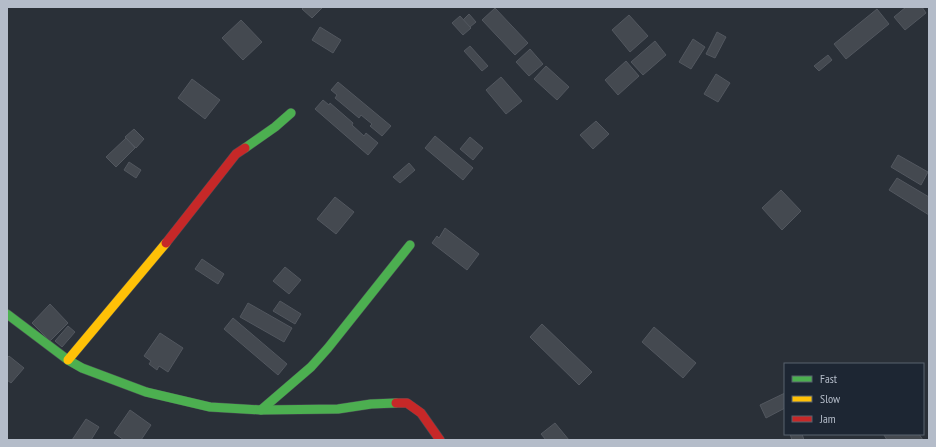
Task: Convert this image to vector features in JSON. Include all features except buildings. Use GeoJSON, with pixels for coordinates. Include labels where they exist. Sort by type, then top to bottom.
{"type":"FeatureCollection","features":[{"type":"Feature","properties":{"kind":"street"},"geometry":{"type":"LineString","coordinates":[[68,360],[179,228],[236,154],[275,127],[291,113]]}},
{"type":"Feature","properties":{"kind":"street"},"geometry":{"type":"LineString","coordinates":[[260,410],[287,388],[328,348],[410,245]]}},
{"type":"Feature","properties":{"kind":"street"},"geometry":{"type":"LineString","coordinates":[[7,314],[68,360],[82,368],[146,392],[210,407],[260,410],[338,409],[371,404],[407,404],[421,413],[440,440]]}},
{"type":"Feature","properties":{"kind":"traffic: fast"},"geometry":{"type":"LineString","coordinates":[[245,148],[275,127],[291,113]]}},
{"type":"Feature","properties":{"kind":"traffic: fast"},"geometry":{"type":"LineString","coordinates":[[261,410],[311,367],[328,348],[410,245]]}},
{"type":"Feature","properties":{"kind":"traffic: fast"},"geometry":{"type":"LineString","coordinates":[[7,314],[68,360],[82,368],[146,392],[210,407],[261,410],[338,409],[371,404],[396,403]]}},
{"type":"Feature","properties":{"kind":"traffic: slow"},"geometry":{"type":"LineString","coordinates":[[68,360],[166,243]]}},
{"type":"Feature","properties":{"kind":"traffic: jam"},"geometry":{"type":"LineString","coordinates":[[166,243],[236,154],[245,148]]}},
{"type":"Feature","properties":{"kind":"traffic: jam"},"geometry":{"type":"LineString","coordinates":[[396,403],[407,403],[421,413],[440,440]]}}]}
